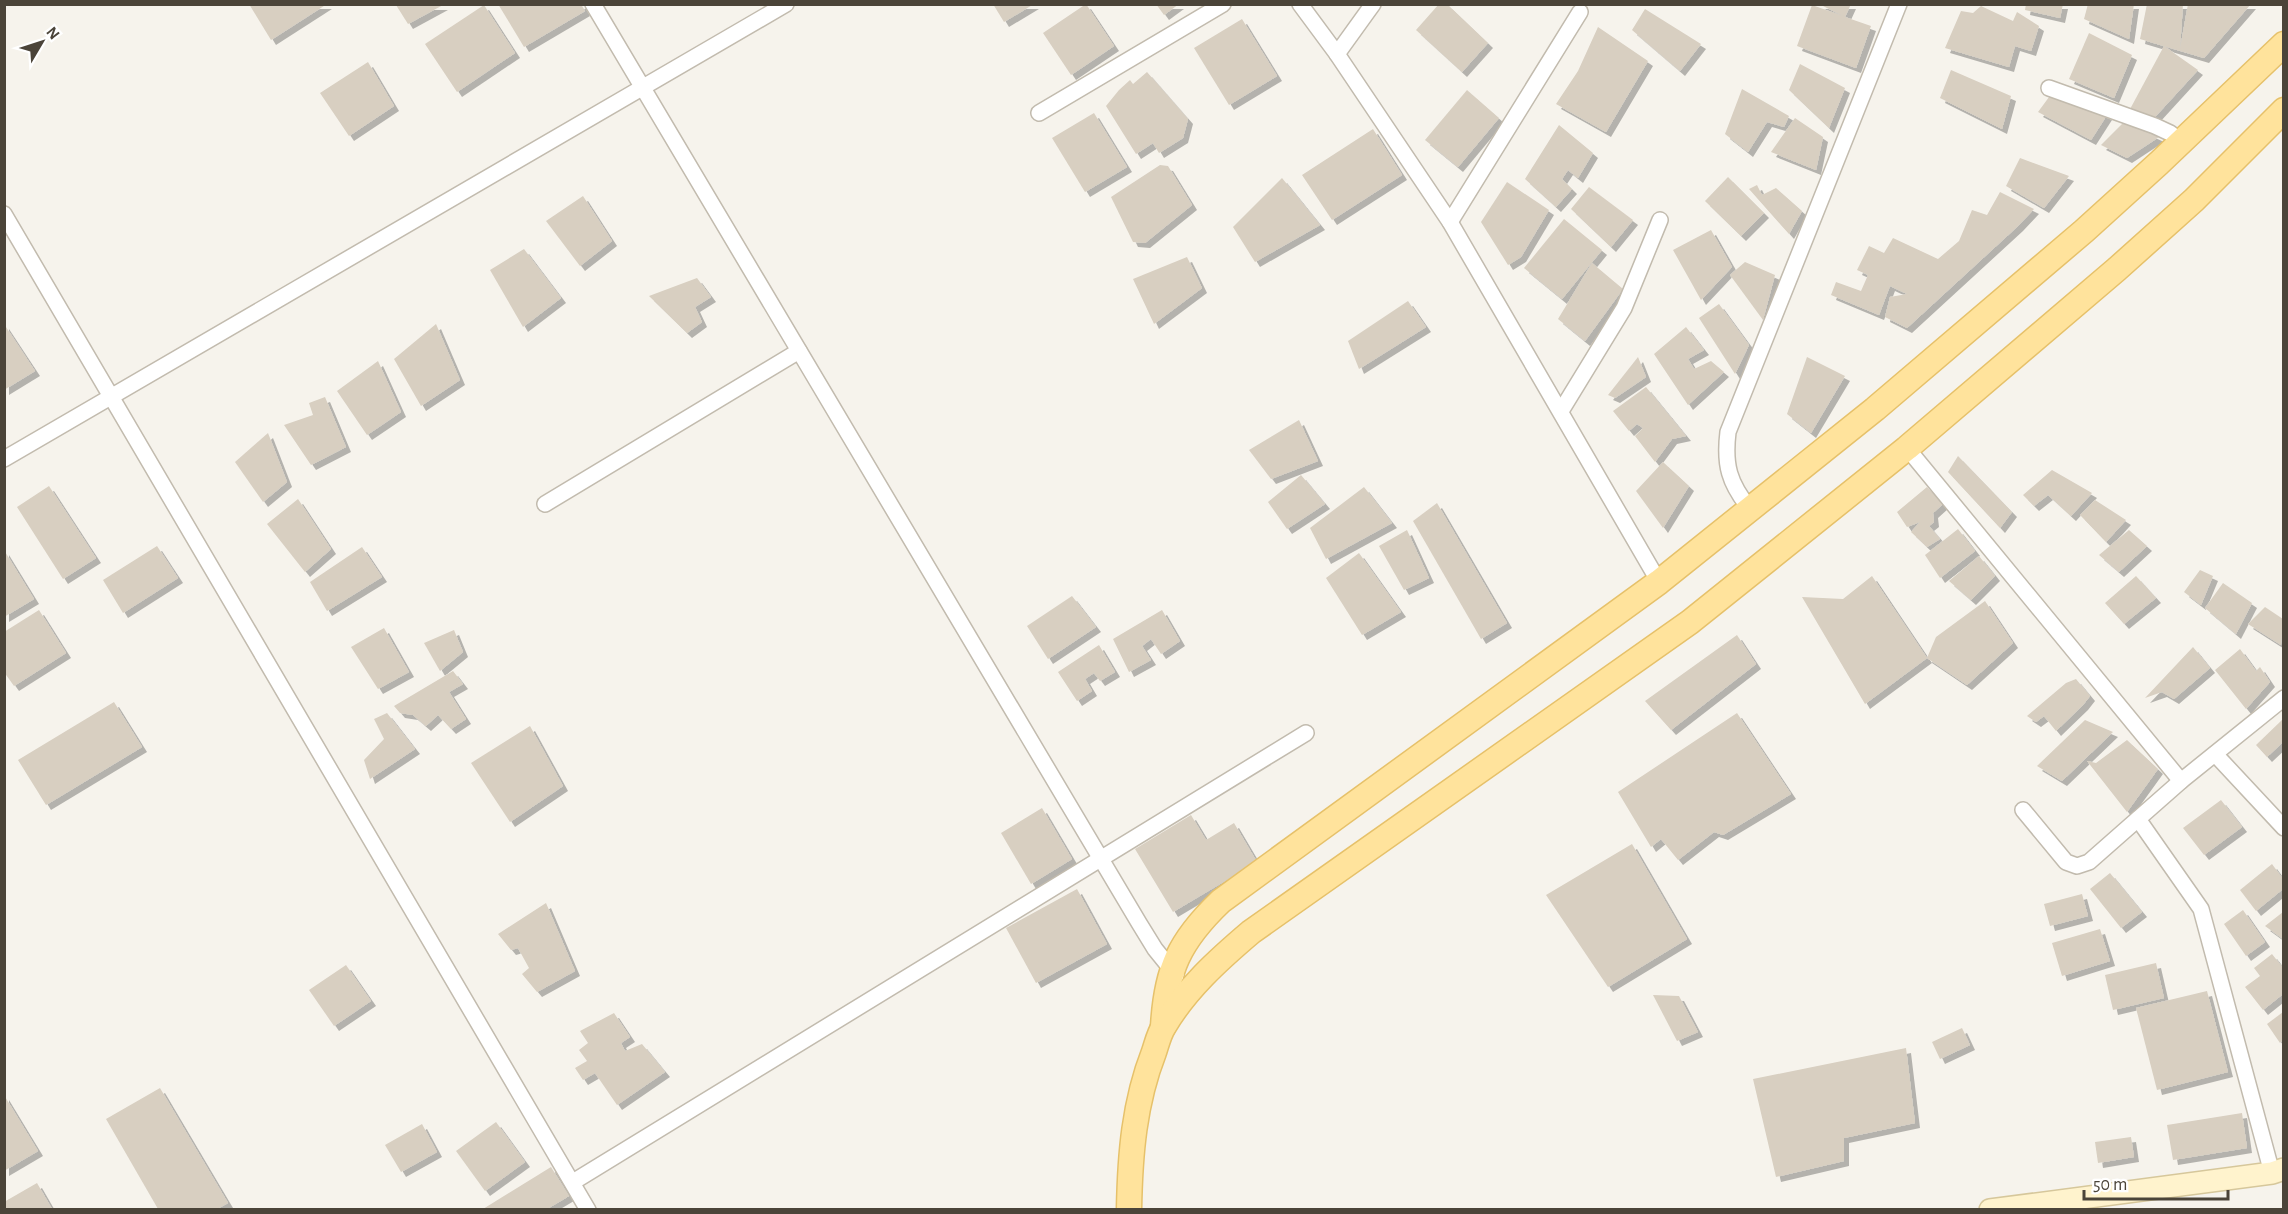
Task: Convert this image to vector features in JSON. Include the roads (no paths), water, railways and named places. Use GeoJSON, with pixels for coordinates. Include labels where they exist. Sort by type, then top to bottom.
{"type":"FeatureCollection","features":[{"type":"Feature","properties":{"kind":"main road"},"geometry":{"type":"LineString","coordinates":[[1163,1027],[1165,996],[1171,970],[1193,930],[1221,902],[1659,582],[1875,409],[2084,231],[2182,142],[2283,44]]}},
{"type":"Feature","properties":{"kind":"main road"},"geometry":{"type":"LineString","coordinates":[[1129,1209],[1130,1165],[1135,1118],[1146,1071],[1163,1027],[1210,967],[1251,932],[1690,622],[1907,448],[2117,269],[2194,200],[2283,110]]}},
{"type":"Feature","properties":{"kind":"street"},"geometry":{"type":"LineString","coordinates":[[593,4],[1155,949],[1190,991]]}},
{"type":"Feature","properties":{"kind":"street"},"geometry":{"type":"LineString","coordinates":[[4,459],[786,4]]}},
{"type":"Feature","properties":{"kind":"street"},"geometry":{"type":"LineString","coordinates":[[1039,113],[1223,4]]}},
{"type":"Feature","properties":{"kind":"street"},"geometry":{"type":"LineString","coordinates":[[1300,4],[1450,222],[1659,582]]}},
{"type":"Feature","properties":{"kind":"street"},"geometry":{"type":"LineString","coordinates":[[1336,54],[1374,4]]}},
{"type":"Feature","properties":{"kind":"street"},"geometry":{"type":"LineString","coordinates":[[1750,509],[1737,493],[1728,474],[1725,453],[1728,432],[1899,4]]}},
{"type":"Feature","properties":{"kind":"street"},"geometry":{"type":"LineString","coordinates":[[1450,222],[1580,12]]}},
{"type":"Feature","properties":{"kind":"street"},"geometry":{"type":"LineString","coordinates":[[2049,88],[2155,126],[2182,142]]}},
{"type":"Feature","properties":{"kind":"street"},"geometry":{"type":"LineString","coordinates":[[4,214],[588,1209]]}},
{"type":"Feature","properties":{"kind":"street"},"geometry":{"type":"LineString","coordinates":[[1561,411],[1624,308],[1660,220]]}},
{"type":"Feature","properties":{"kind":"street"},"geometry":{"type":"LineString","coordinates":[[545,504],[799,351]]}},
{"type":"Feature","properties":{"kind":"street"},"geometry":{"type":"LineString","coordinates":[[1907,448],[2181,781]]}},
{"type":"Feature","properties":{"kind":"street"},"geometry":{"type":"LineString","coordinates":[[2023,810],[2066,862],[2077,866],[2089,862],[2181,781],[2283,698]]}},
{"type":"Feature","properties":{"kind":"street"},"geometry":{"type":"LineString","coordinates":[[573,1182],[1306,733]]}},
{"type":"Feature","properties":{"kind":"street"},"geometry":{"type":"LineString","coordinates":[[2215,754],[2283,828]]}},
{"type":"Feature","properties":{"kind":"street"},"geometry":{"type":"LineString","coordinates":[[1990,1209],[2280,1173],[2201,909],[2138,819]]}}]}
